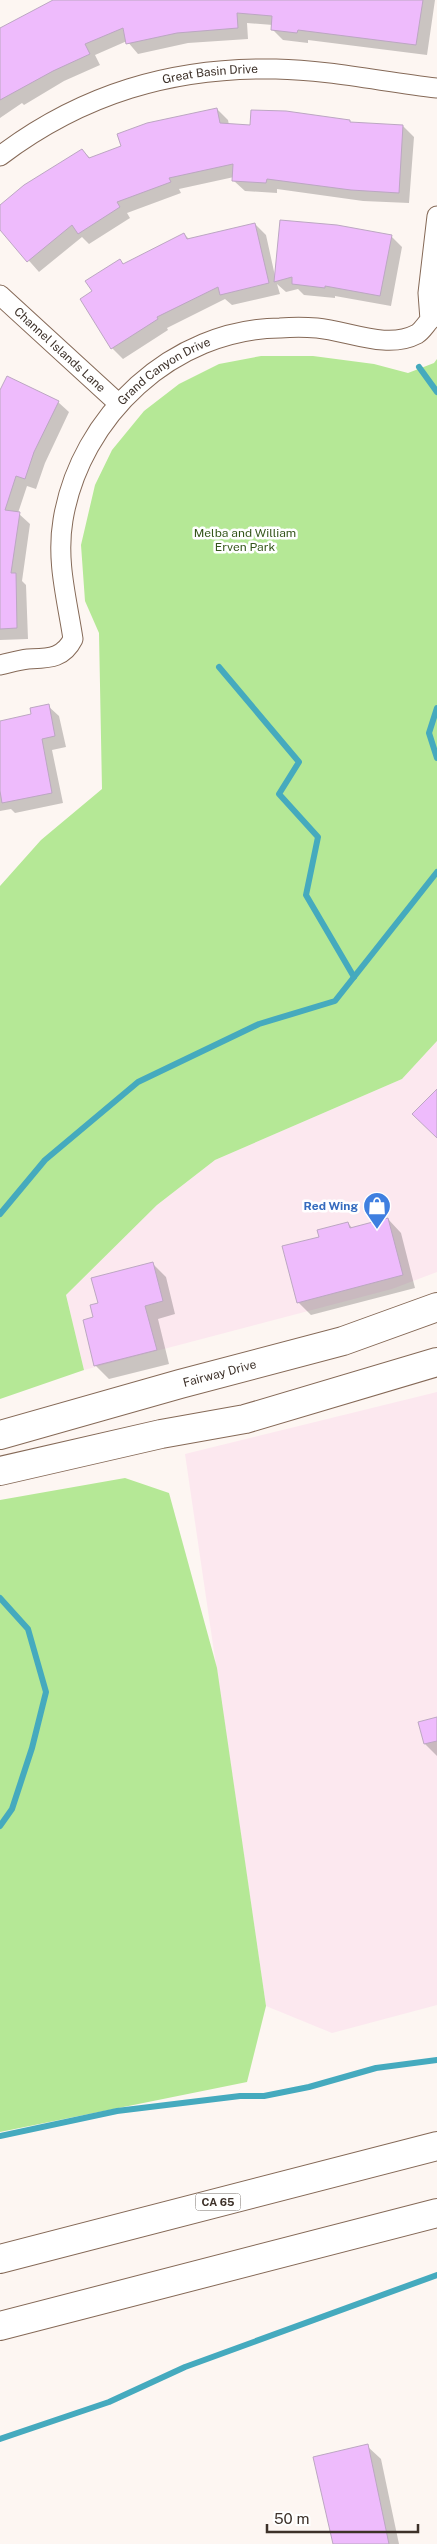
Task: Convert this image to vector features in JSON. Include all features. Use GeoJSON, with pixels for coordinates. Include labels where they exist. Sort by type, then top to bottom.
{"type":"FeatureCollection","features":[{"type":"Feature","properties":{"kind":"main road","name":"Fairway Drive"},"geometry":{"type":"LineString","coordinates":[[0,1435],[180,1384],[343,1341],[437,1307]]}},
{"type":"Feature","properties":{"kind":"main road"},"geometry":{"type":"LineString","coordinates":[[0,1471],[162,1434],[245,1419],[437,1362]]}},
{"type":"Feature","properties":{"kind":"main road","name":"CA 65"},"geometry":{"type":"LineString","coordinates":[[0,2258],[437,2146]]}},
{"type":"Feature","properties":{"kind":"main road"},"geometry":{"type":"LineString","coordinates":[[0,2326],[437,2213]]}},
{"type":"Feature","properties":{"kind":"street","name":"Great Basin Drive"},"geometry":{"type":"LineString","coordinates":[[0,156],[42,126],[111,93],[186,76],[228,70],[276,69],[437,88]]}},
{"type":"Feature","properties":{"kind":"street","name":"Grand Canyon Drive"},"geometry":{"type":"LineString","coordinates":[[0,665],[27,659],[46,659],[62,654],[73,639],[61,573],[63,520],[70,491],[97,430],[147,375],[179,355],[241,332],[277,328],[317,328],[375,339],[401,340],[419,333],[430,320],[428,293],[437,216]]}},
{"type":"Feature","properties":{"kind":"street","name":"Channel Islands Lane"},"geometry":{"type":"LineString","coordinates":[[0,295],[120,404]]}},
{"type":"Feature","properties":{"kind":"shaded area"},"geometry":{"type":"Polygon","coordinates":[[[437,1041],[437,1272],[392,1289],[84,1370],[66,1295],[157,1205],[215,1160],[402,1079],[437,1041]]]}},
{"type":"Feature","properties":{"kind":"shaded area"},"geometry":{"type":"Polygon","coordinates":[[[437,1392],[437,2005],[332,2033],[266,2006],[185,1454],[437,1392]]]}},
{"type":"Feature","properties":{"kind":"green space","name":"Melba and William Erven Park"},"geometry":{"type":"Polygon","coordinates":[[[261,356],[313,356],[374,364],[408,373],[434,363],[437,359],[437,1041],[402,1079],[215,1160],[157,1205],[66,1295],[84,1370],[0,1399],[0,886],[41,840],[102,789],[99,633],[85,601],[81,545],[95,485],[112,450],[144,411],[179,384],[219,364],[261,356]]]}},
{"type":"Feature","properties":{"kind":"green space"},"geometry":{"type":"Polygon","coordinates":[[[125,1478],[169,1493],[217,1668],[266,2006],[247,2082],[0,2132],[0,1500],[125,1478]]]}},
{"type":"Feature","properties":{"kind":"building"},"geometry":{"type":"Polygon","coordinates":[[[53,0],[423,0],[416,45],[298,30],[297,33],[271,30],[272,16],[237,13],[238,28],[177,33],[126,44],[123,28],[85,44],[90,54],[53,71],[0,100],[0,28],[53,0]]]}},
{"type":"Feature","properties":{"kind":"building"},"geometry":{"type":"Polygon","coordinates":[[[217,108],[220,123],[250,125],[251,110],[286,111],[350,120],[350,122],[403,125],[399,193],[351,190],[267,179],[266,183],[232,181],[233,164],[169,178],[171,182],[117,202],[120,207],[78,234],[72,225],[27,262],[0,230],[0,205],[24,185],[82,149],[89,158],[121,146],[117,134],[147,123],[217,108]]]}},
{"type":"Feature","properties":{"kind":"building"},"geometry":{"type":"Polygon","coordinates":[[[280,220],[337,225],[392,235],[380,296],[325,286],[325,288],[292,284],[292,277],[274,282],[280,220]]]}},
{"type":"Feature","properties":{"kind":"building"},"geometry":{"type":"Polygon","coordinates":[[[255,223],[269,283],[220,295],[218,287],[157,317],[158,319],[111,349],[80,299],[92,291],[85,281],[120,259],[123,264],[184,233],[187,239],[255,223]]]}},
{"type":"Feature","properties":{"kind":"building"},"geometry":{"type":"Polygon","coordinates":[[[7,376],[59,401],[34,452],[25,479],[16,476],[5,510],[20,512],[11,573],[16,573],[17,628],[0,629],[0,390],[7,376]]]}},
{"type":"Feature","properties":{"kind":"building"},"geometry":{"type":"Polygon","coordinates":[[[49,704],[55,736],[42,739],[52,793],[2,803],[0,791],[0,721],[31,714],[30,708],[49,704]]]}},
{"type":"Feature","properties":{"kind":"building"},"geometry":{"type":"Polygon","coordinates":[[[437,1089],[437,1138],[412,1114],[437,1089]]]}},
{"type":"Feature","properties":{"kind":"building"},"geometry":{"type":"Polygon","coordinates":[[[388,1218],[403,1275],[297,1303],[282,1246],[319,1237],[317,1230],[348,1222],[350,1228],[388,1218]]]}},
{"type":"Feature","properties":{"kind":"building"},"geometry":{"type":"Polygon","coordinates":[[[153,1262],[163,1301],[145,1306],[157,1350],[94,1366],[83,1320],[93,1317],[90,1305],[98,1303],[91,1278],[153,1262]]]}},
{"type":"Feature","properties":{"kind":"building"},"geometry":{"type":"Polygon","coordinates":[[[437,1717],[437,1741],[424,1744],[418,1722],[437,1717]]]}},
{"type":"Feature","properties":{"kind":"building"},"geometry":{"type":"Polygon","coordinates":[[[368,2444],[389,2544],[333,2544],[313,2457],[368,2444]]]}},
{"type":"Feature","properties":{"kind":"waterway"},"geometry":{"type":"LineString","coordinates":[[419,367],[437,392]]}},
{"type":"Feature","properties":{"kind":"waterway"},"geometry":{"type":"LineString","coordinates":[[219,667],[299,762],[279,794],[318,837],[306,895],[354,977]]}},
{"type":"Feature","properties":{"kind":"waterway"},"geometry":{"type":"LineString","coordinates":[[437,708],[429,733],[437,758]]}},
{"type":"Feature","properties":{"kind":"waterway"},"geometry":{"type":"LineString","coordinates":[[0,1214],[45,1160],[138,1082],[259,1024],[335,1001],[437,872]]}},
{"type":"Feature","properties":{"kind":"waterway"},"geometry":{"type":"LineString","coordinates":[[0,1598],[28,1629],[46,1692],[32,1748],[12,1809],[0,1826]]}},
{"type":"Feature","properties":{"kind":"waterway"},"geometry":{"type":"LineString","coordinates":[[0,2136],[117,2111],[240,2096],[264,2096],[309,2087],[376,2068],[437,2060]]}},
{"type":"Feature","properties":{"kind":"waterway"},"geometry":{"type":"LineString","coordinates":[[0,2439],[109,2402],[185,2367],[437,2275]]}},
{"type":"Feature","properties":{"kind":"place","name":"Red Wing"},"geometry":{"type":"Point","coordinates":[377,1230]}}]}
